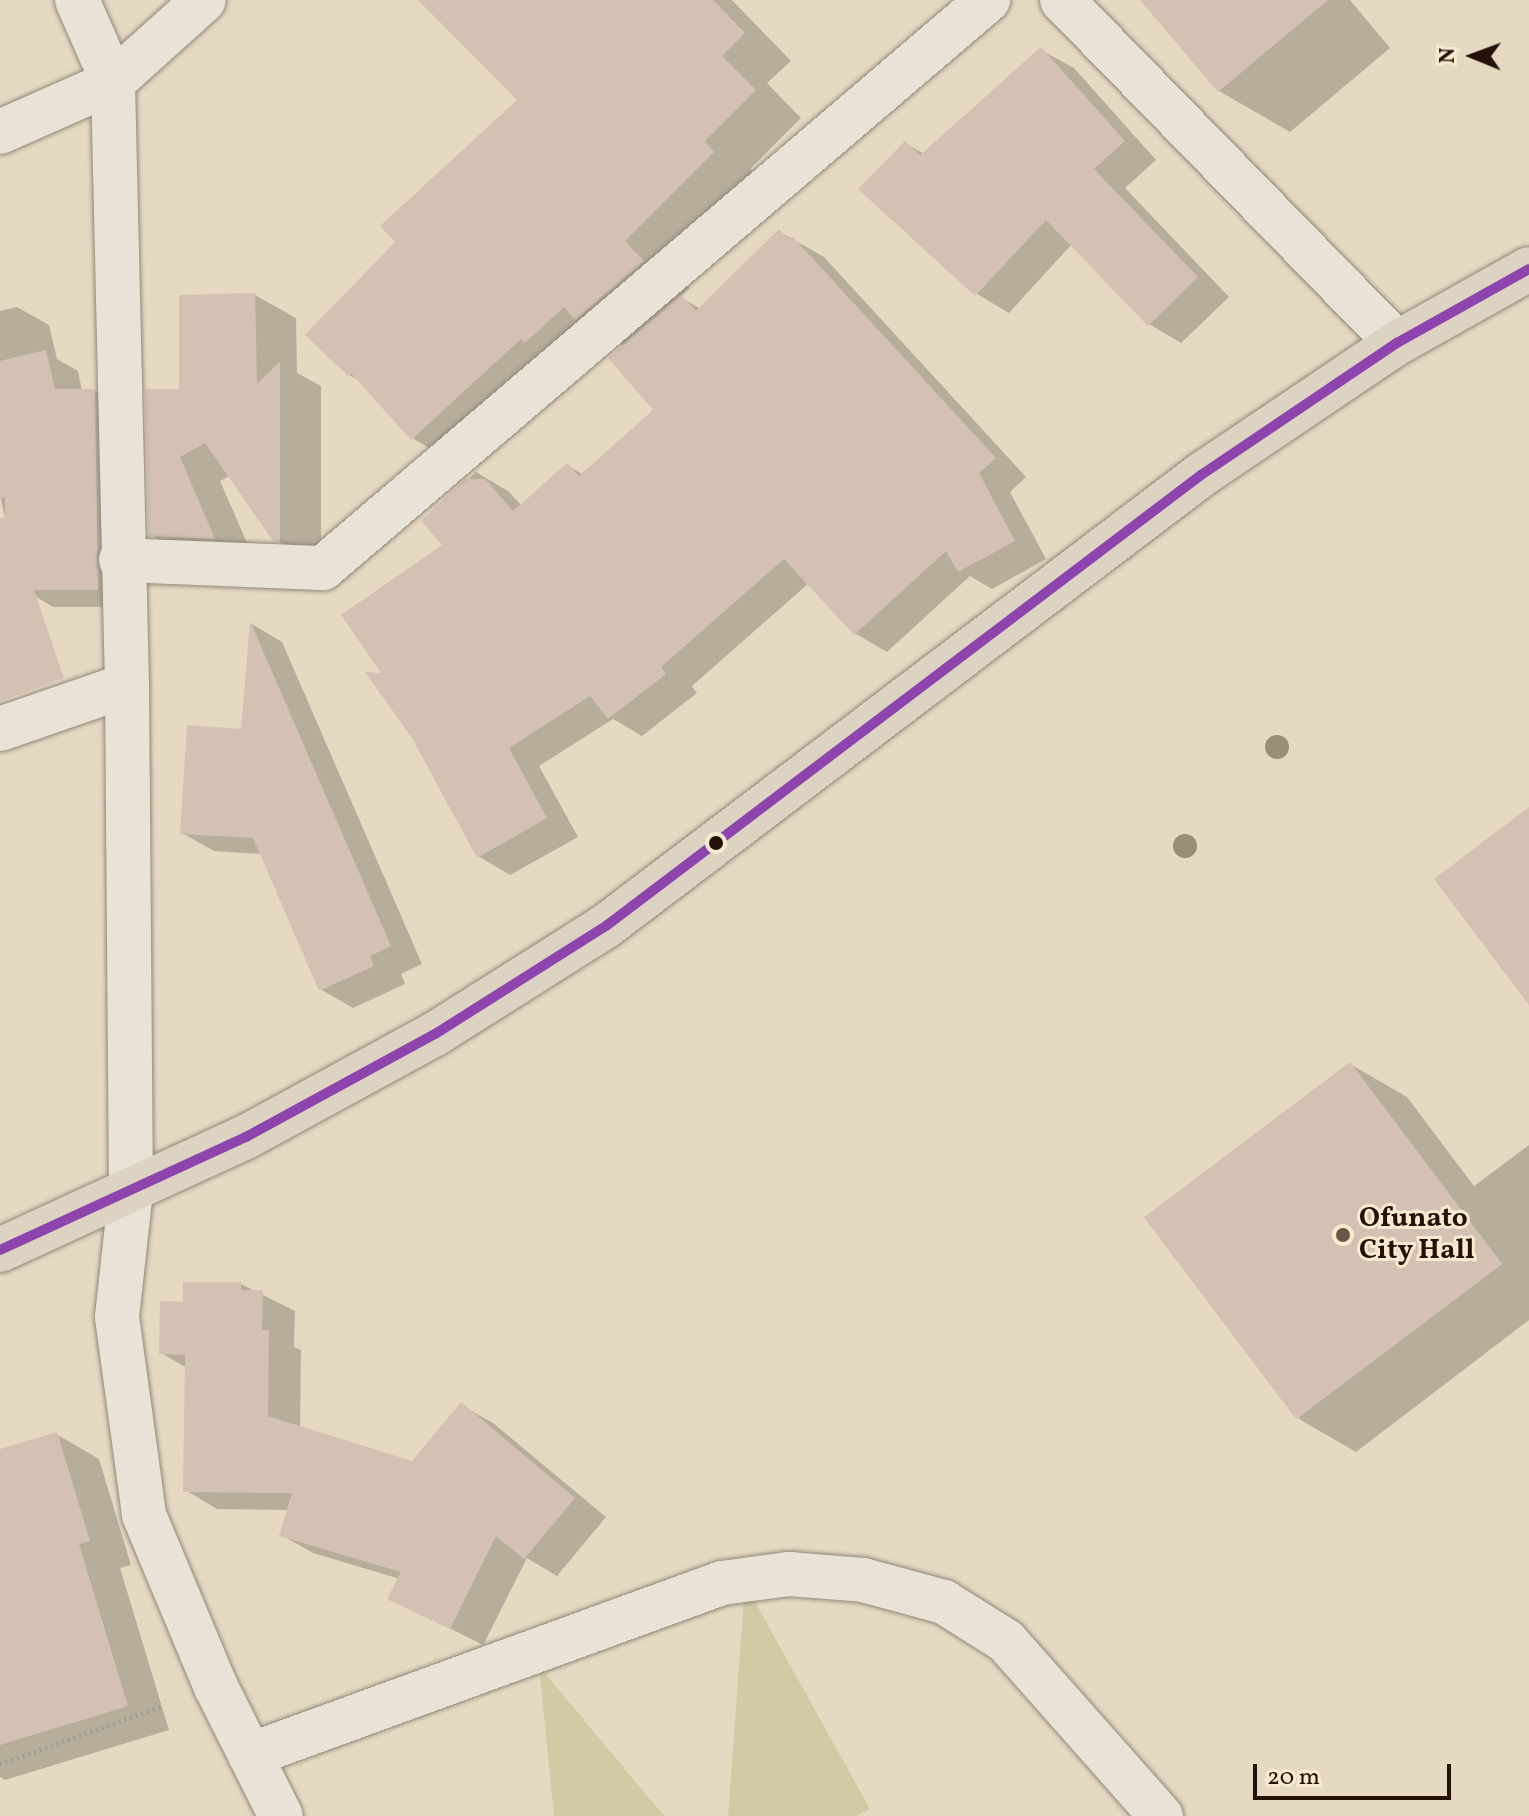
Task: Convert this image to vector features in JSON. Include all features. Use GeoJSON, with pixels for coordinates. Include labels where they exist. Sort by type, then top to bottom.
{"type":"FeatureCollection","features":[{"type":"Feature","properties":{"kind":"highway"},"geometry":{"type":"LineString","coordinates":[[0,1250],[246,1137],[435,1034],[606,926],[1201,475],[1397,343],[1529,269]]}},
{"type":"Feature","properties":{"kind":"street"},"geometry":{"type":"LineString","coordinates":[[77,0],[113,82],[121,560],[127,685],[131,1190],[117,1317],[144,1515],[216,1687],[281,1816]]}},
{"type":"Feature","properties":{"kind":"street"},"geometry":{"type":"LineString","coordinates":[[0,132],[113,82],[204,0]]}},
{"type":"Feature","properties":{"kind":"street"},"geometry":{"type":"LineString","coordinates":[[121,560],[323,568],[988,0]]}},
{"type":"Feature","properties":{"kind":"street"},"geometry":{"type":"LineString","coordinates":[[1062,0],[1397,343]]}},
{"type":"Feature","properties":{"kind":"street"},"geometry":{"type":"LineString","coordinates":[[0,729],[127,685]]}},
{"type":"Feature","properties":{"kind":"street"},"geometry":{"type":"LineString","coordinates":[[250,1755],[722,1583],[789,1574],[863,1580],[944,1602],[1006,1641],[1161,1816]]}},
{"type":"Feature","properties":{"kind":"path"},"geometry":{"type":"LineString","coordinates":[[0,1764],[216,1687]]}},
{"type":"Feature","properties":{"kind":"shaded area"},"geometry":{"type":"Polygon","coordinates":[[[745,1584],[870,1809],[856,1816],[728,1816],[745,1584]]]}},
{"type":"Feature","properties":{"kind":"shaded area"},"geometry":{"type":"Polygon","coordinates":[[[539,1666],[664,1816],[554,1816],[539,1666]]]}},
{"type":"Feature","properties":{"kind":"building"},"geometry":{"type":"Polygon","coordinates":[[[418,0],[713,0],[745,33],[722,56],[756,90],[705,141],[714,152],[625,241],[644,261],[575,320],[564,307],[525,343],[521,339],[411,440],[351,373],[348,376],[305,335],[395,242],[380,226],[517,100],[418,0]]]}},
{"type":"Feature","properties":{"kind":"building"},"geometry":{"type":"Polygon","coordinates":[[[1140,0],[1328,0],[1218,92],[1140,0]]]}},
{"type":"Feature","properties":{"kind":"building"},"geometry":{"type":"Polygon","coordinates":[[[1041,47],[1125,141],[1094,169],[1198,277],[1148,326],[1046,220],[975,296],[858,189],[905,141],[920,155],[1041,47]]]}},
{"type":"Feature","properties":{"kind":"building"},"geometry":{"type":"Polygon","coordinates":[[[779,229],[789,239],[792,236],[996,458],[979,473],[1015,541],[958,572],[946,551],[854,635],[784,559],[661,667],[666,674],[608,719],[590,696],[509,748],[547,818],[477,858],[412,738],[365,672],[381,673],[341,615],[442,545],[421,521],[465,479],[485,479],[513,511],[567,463],[579,476],[653,410],[608,358],[681,295],[696,311],[779,229]]]}},
{"type":"Feature","properties":{"kind":"building"},"geometry":{"type":"Polygon","coordinates":[[[255,293],[257,384],[280,361],[280,541],[273,541],[205,443],[180,457],[215,539],[149,536],[145,389],[179,389],[179,295],[255,293]]]}},
{"type":"Feature","properties":{"kind":"building"},"geometry":{"type":"Polygon","coordinates":[[[46,350],[55,389],[95,389],[98,590],[34,590],[64,678],[0,701],[0,518],[5,517],[5,497],[0,498],[0,361],[46,350]]]}},
{"type":"Feature","properties":{"kind":"building"},"geometry":{"type":"Polygon","coordinates":[[[250,621],[391,946],[370,956],[374,966],[319,991],[253,838],[180,834],[187,725],[241,729],[250,621]]]}},
{"type":"Feature","properties":{"kind":"building"},"geometry":{"type":"Polygon","coordinates":[[[1529,807],[1529,1005],[1434,879],[1529,807]]]}},
{"type":"Feature","properties":{"kind":"building","name":"Ofunato City Hall"},"geometry":{"type":"Polygon","coordinates":[[[1350,1062],[1502,1264],[1296,1419],[1144,1217],[1350,1062]]]}},
{"type":"Feature","properties":{"kind":"building"},"geometry":{"type":"Polygon","coordinates":[[[183,1282],[241,1282],[241,1290],[263,1290],[262,1330],[269,1330],[268,1416],[412,1461],[461,1402],[575,1498],[524,1559],[496,1536],[450,1629],[387,1599],[401,1572],[279,1536],[292,1493],[183,1492],[185,1355],[159,1354],[160,1301],[183,1302],[183,1282]]]}},
{"type":"Feature","properties":{"kind":"building"},"geometry":{"type":"Polygon","coordinates":[[[57,1432],[90,1541],[79,1544],[128,1706],[0,1745],[0,1449],[57,1432]]]}},
{"type":"Feature","properties":{"kind":"transit line"},"geometry":{"type":"LineString","coordinates":[[0,1250],[246,1137],[435,1034],[606,926],[1201,475],[1397,343],[1529,269]]}},
{"type":"Feature","properties":{"kind":"place","name":"Ofunato City Hall"},"geometry":{"type":"Point","coordinates":[1343,1235]}}]}
